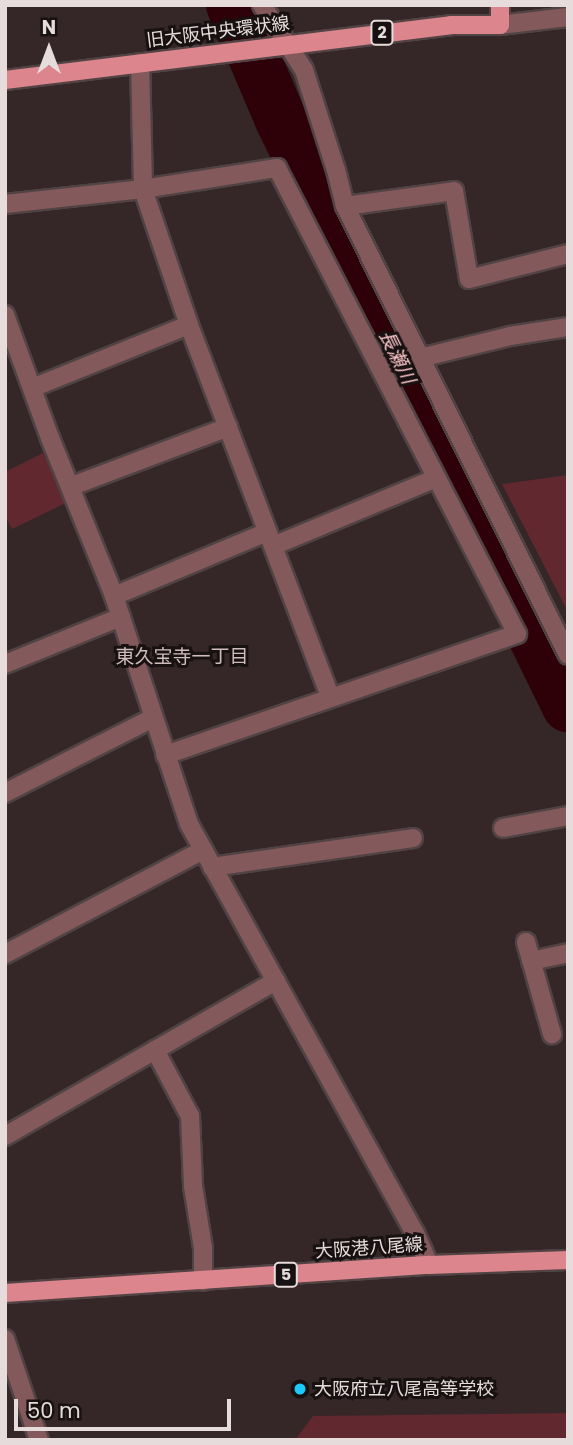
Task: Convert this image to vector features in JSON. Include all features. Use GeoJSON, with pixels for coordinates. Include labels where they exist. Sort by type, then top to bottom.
{"type":"FeatureCollection","features":[{"type":"Feature","properties":{"kind":"main road"},"geometry":{"type":"LineString","coordinates":[[500,5],[500,24]]}},
{"type":"Feature","properties":{"kind":"main road","name":"旧大阪中央環状線"},"geometry":{"type":"LineString","coordinates":[[5,80],[451,25],[500,24]]}},
{"type":"Feature","properties":{"kind":"main road","name":"大阪港八尾線"},"geometry":{"type":"LineString","coordinates":[[5,1293],[429,1265],[568,1260]]}},
{"type":"Feature","properties":{"kind":"street"},"geometry":{"type":"LineString","coordinates":[[262,5],[304,70],[345,206],[568,655]]}},
{"type":"Feature","properties":{"kind":"street"},"geometry":{"type":"LineString","coordinates":[[500,24],[568,17]]}},
{"type":"Feature","properties":{"kind":"street"},"geometry":{"type":"LineString","coordinates":[[140,63],[143,188],[189,325],[330,697]]}},
{"type":"Feature","properties":{"kind":"street"},"geometry":{"type":"LineString","coordinates":[[5,204],[143,188],[277,168],[517,634],[165,755]]}},
{"type":"Feature","properties":{"kind":"street"},"geometry":{"type":"LineString","coordinates":[[345,206],[454,191],[468,279],[568,254]]}},
{"type":"Feature","properties":{"kind":"street"},"geometry":{"type":"LineString","coordinates":[[5,315],[114,596],[189,824],[415,1233],[429,1265]]}},
{"type":"Feature","properties":{"kind":"street"},"geometry":{"type":"LineString","coordinates":[[32,388],[189,325]]}},
{"type":"Feature","properties":{"kind":"street"},"geometry":{"type":"LineString","coordinates":[[420,358],[510,336],[568,327]]}},
{"type":"Feature","properties":{"kind":"street"},"geometry":{"type":"LineString","coordinates":[[72,486],[228,427]]}},
{"type":"Feature","properties":{"kind":"street"},"geometry":{"type":"LineString","coordinates":[[114,596],[436,478]]}},
{"type":"Feature","properties":{"kind":"street"},"geometry":{"type":"LineString","coordinates":[[5,664],[121,617]]}},
{"type":"Feature","properties":{"kind":"street"},"geometry":{"type":"LineString","coordinates":[[5,793],[153,718]]}},
{"type":"Feature","properties":{"kind":"street"},"geometry":{"type":"LineString","coordinates":[[503,828],[568,816]]}},
{"type":"Feature","properties":{"kind":"street"},"geometry":{"type":"LineString","coordinates":[[212,867],[413,838]]}},
{"type":"Feature","properties":{"kind":"street"},"geometry":{"type":"LineString","coordinates":[[5,954],[202,850]]}},
{"type":"Feature","properties":{"kind":"street"},"geometry":{"type":"LineString","coordinates":[[526,942],[552,1034]]}},
{"type":"Feature","properties":{"kind":"street"},"geometry":{"type":"LineString","coordinates":[[531,961],[568,953]]}},
{"type":"Feature","properties":{"kind":"street"},"geometry":{"type":"LineString","coordinates":[[5,1136],[275,981]]}},
{"type":"Feature","properties":{"kind":"street"},"geometry":{"type":"LineString","coordinates":[[155,1050],[190,1116],[192,1186],[202,1248],[203,1281]]}},
{"type":"Feature","properties":{"kind":"street"},"geometry":{"type":"LineString","coordinates":[[5,1339],[39,1440]]}},
{"type":"Feature","properties":{"kind":"shaded area"},"geometry":{"type":"Polygon","coordinates":[[[43,453],[68,502],[12,529],[5,516],[5,472],[43,453]]]}},
{"type":"Feature","properties":{"kind":"shaded area"},"geometry":{"type":"Polygon","coordinates":[[[568,475],[568,612],[502,484],[568,475]]]}},
{"type":"Feature","properties":{"kind":"shaded area"},"geometry":{"type":"Polygon","coordinates":[[[568,1413],[568,1440],[295,1440],[313,1416],[568,1413]]]}},
{"type":"Feature","properties":{"kind":"waterway","name":"長瀬川"},"geometry":{"type":"LineString","coordinates":[[232,5],[281,120],[568,706]]}},
{"type":"Feature","properties":{"kind":"place","name":"大阪府立八尾高等学校"},"geometry":{"type":"Point","coordinates":[300,1389]}},
{"type":"Feature","properties":{"kind":"district","name":"東久宝寺一丁目"},"geometry":{"type":"Point","coordinates":[182,657]}}]}
